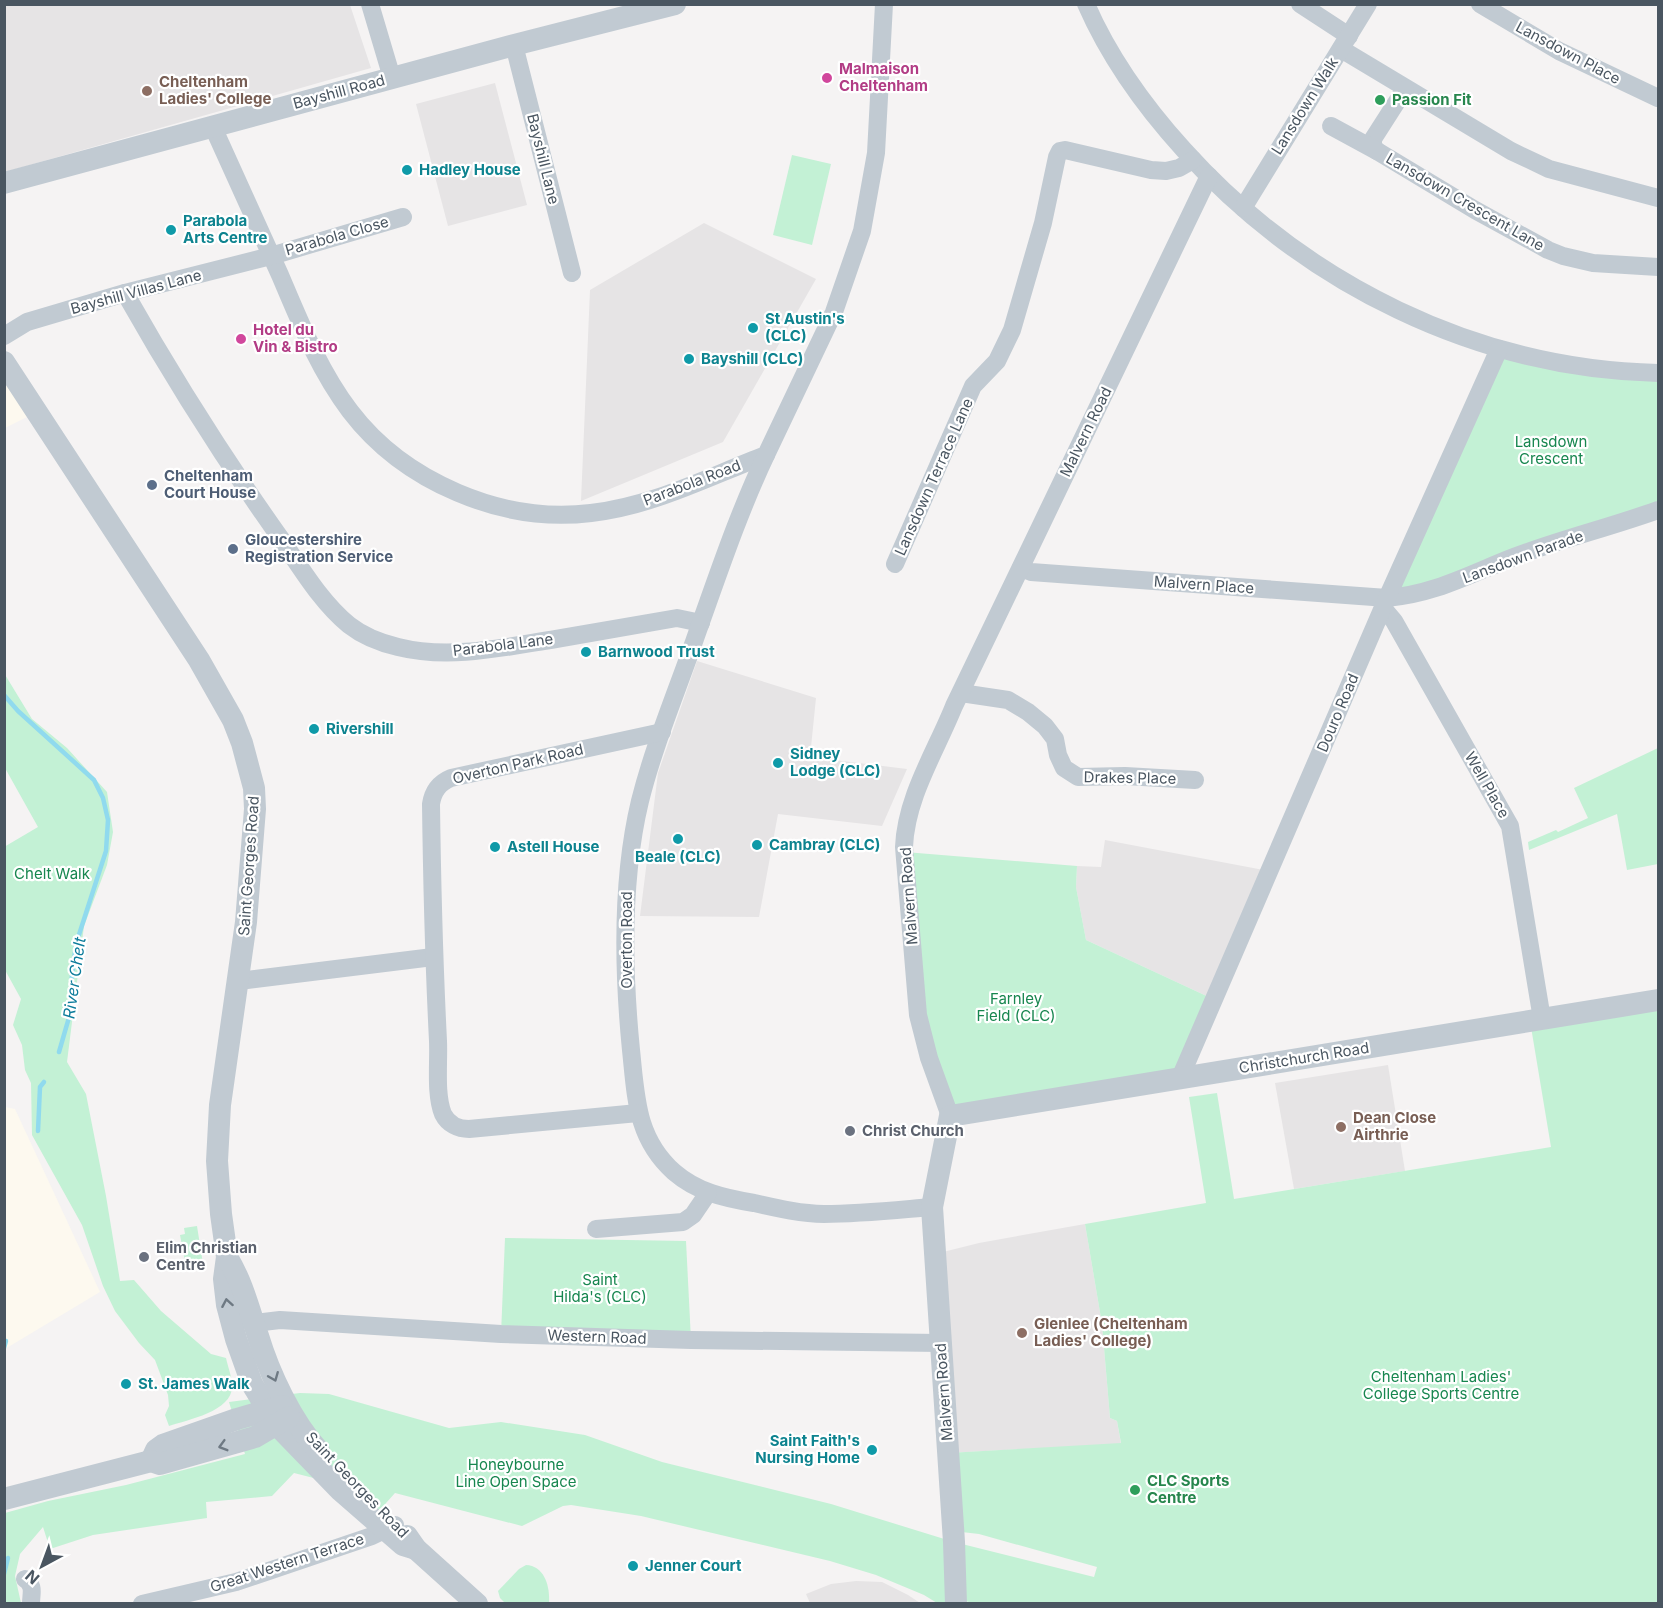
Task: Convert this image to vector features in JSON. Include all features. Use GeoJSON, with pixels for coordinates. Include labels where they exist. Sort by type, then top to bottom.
{"type":"FeatureCollection","features":[{"type":"Feature","properties":{"kind":"street"},"geometry":{"type":"LineString","coordinates":[[370,4],[392,78]]}},
{"type":"Feature","properties":{"kind":"street","name":"Bayshill Road"},"geometry":{"type":"LineString","coordinates":[[4,183],[514,45],[675,4]]}},
{"type":"Feature","properties":{"kind":"street"},"geometry":{"type":"LineString","coordinates":[[766,455],[834,312],[862,231],[876,153],[884,4]]}},
{"type":"Feature","properties":{"kind":"street"},"geometry":{"type":"LineString","coordinates":[[1086,4],[1119,67],[1153,114],[1193,160],[1243,208],[1303,255],[1365,294],[1430,325],[1499,349],[1572,365],[1659,373]]}},
{"type":"Feature","properties":{"kind":"street"},"geometry":{"type":"LineString","coordinates":[[1300,4],[1345,43],[1405,88],[1511,151],[1549,169],[1659,198]]}},
{"type":"Feature","properties":{"kind":"street","name":"Lansdown Walk"},"geometry":{"type":"LineString","coordinates":[[1243,208],[1368,4]]}},
{"type":"Feature","properties":{"kind":"street","name":"Lansdown Place"},"geometry":{"type":"LineString","coordinates":[[1480,4],[1559,51],[1659,98]]}},
{"type":"Feature","properties":{"kind":"street","name":"Bayshill Lane"},"geometry":{"type":"LineString","coordinates":[[514,45],[572,273]]}},
{"type":"Feature","properties":{"kind":"street","name":"Lansdown Crescent Lane"},"geometry":{"type":"LineString","coordinates":[[1377,151],[1373,146],[1373,139],[1405,88]]}},
{"type":"Feature","properties":{"kind":"street","name":"Lansdown Crescent Lane"},"geometry":{"type":"LineString","coordinates":[[1331,126],[1548,250],[1593,263],[1659,267]]}},
{"type":"Feature","properties":{"kind":"street","name":"Parabola Road"},"geometry":{"type":"LineString","coordinates":[[213,127],[323,371],[351,412],[375,439],[400,460],[428,478],[460,494],[489,504],[528,512],[568,515],[633,505],[673,494],[766,455]]}},
{"type":"Feature","properties":{"kind":"street","name":"Lansdown Terrace Lane"},"geometry":{"type":"LineString","coordinates":[[895,564],[973,386],[998,361],[1012,330],[1043,223],[1060,152],[1065,150],[1151,170],[1166,171],[1179,168],[1193,160]]}},
{"type":"Feature","properties":{"kind":"street","name":"Malvern Road"},"geometry":{"type":"LineString","coordinates":[[956,1598],[932,1207],[950,1116],[929,1058],[918,1015],[904,839],[917,791],[961,693],[1209,176]]}},
{"type":"Feature","properties":{"kind":"street","name":"Parabola Close"},"geometry":{"type":"LineString","coordinates":[[271,256],[403,218]]}},
{"type":"Feature","properties":{"kind":"street","name":"Bayshill Villas Lane"},"geometry":{"type":"LineString","coordinates":[[4,336],[27,322],[125,293],[271,256]]}},
{"type":"Feature","properties":{"kind":"street","name":"Parabola Lane"},"geometry":{"type":"LineString","coordinates":[[125,293],[194,409],[268,521],[327,603],[360,633],[398,647],[429,652],[447,652],[495,649],[677,618],[701,623]]}},
{"type":"Feature","properties":{"kind":"street","name":"Douro Road"},"geometry":{"type":"LineString","coordinates":[[1180,1078],[1385,603],[1499,349]]}},
{"type":"Feature","properties":{"kind":"street","name":"Saint Georges Road"},"geometry":{"type":"LineString","coordinates":[[4,362],[199,660],[233,720],[242,743],[254,789],[252,858],[239,981],[220,1105],[217,1161],[227,1257],[237,1273],[250,1336],[281,1414],[344,1485],[391,1528],[404,1545],[416,1550],[477,1604]]}},
{"type":"Feature","properties":{"kind":"street","name":"Overton Road"},"geometry":{"type":"LineString","coordinates":[[766,455],[742,508],[662,732],[640,800],[632,840],[627,882],[626,926],[629,1026],[638,1113],[648,1139],[664,1162],[684,1180],[708,1193],[781,1209],[823,1214],[932,1207]]}},
{"type":"Feature","properties":{"kind":"street","name":"Lansdown Parade"},"geometry":{"type":"LineString","coordinates":[[1385,603],[1444,586],[1515,557],[1659,510]]}},
{"type":"Feature","properties":{"kind":"street","name":"Malvern Place"},"geometry":{"type":"LineString","coordinates":[[1021,568],[1031,572],[1385,603]]}},
{"type":"Feature","properties":{"kind":"street","name":"Well Place"},"geometry":{"type":"LineString","coordinates":[[1385,603],[1510,826],[1542,1019]]}},
{"type":"Feature","properties":{"kind":"street","name":"Drakes Place"},"geometry":{"type":"LineString","coordinates":[[961,693],[1008,700],[1028,712],[1055,739],[1060,762],[1078,777],[1125,776],[1195,780]]}},
{"type":"Feature","properties":{"kind":"street","name":"Overton Park Road"},"geometry":{"type":"LineString","coordinates":[[638,1113],[469,1129],[452,1125],[442,1112],[433,957],[431,804],[435,791],[442,782],[451,778],[662,732]]}},
{"type":"Feature","properties":{"kind":"street"},"geometry":{"type":"LineString","coordinates":[[239,981],[433,957]]}},
{"type":"Feature","properties":{"kind":"street","name":"Christchurch Road"},"geometry":{"type":"LineString","coordinates":[[950,1116],[1659,1000]]}},
{"type":"Feature","properties":{"kind":"street"},"geometry":{"type":"LineString","coordinates":[[596,1229],[683,1222],[693,1215],[708,1193]]}},
{"type":"Feature","properties":{"kind":"street","name":"Western Road"},"geometry":{"type":"LineString","coordinates":[[250,1336],[280,1320],[501,1334],[691,1340],[941,1343]]}},
{"type":"Feature","properties":{"kind":"street"},"geometry":{"type":"LineString","coordinates":[[5,1499],[151,1461],[160,1464],[255,1437],[281,1414]]}},
{"type":"Feature","properties":{"kind":"street","name":"Great Western Terrace"},"geometry":{"type":"LineString","coordinates":[[142,1604],[236,1582],[391,1528]]}},
{"type":"Feature","properties":{"kind":"street"},"geometry":{"type":"LineString","coordinates":[[25,1579],[33,1591],[30,1604]]}},
{"type":"Feature","properties":{"kind":"shaded area","name":"Cheltenham Ladies' College"},"geometry":{"type":"Polygon","coordinates":[[[5,5],[350,5],[371,68],[5,172],[5,5]]]}},
{"type":"Feature","properties":{"kind":"shaded area"},"geometry":{"type":"Polygon","coordinates":[[[495,83],[527,205],[448,226],[416,104],[495,83]]]}},
{"type":"Feature","properties":{"kind":"shaded area"},"geometry":{"type":"Polygon","coordinates":[[[704,223],[816,279],[723,442],[581,501],[590,290],[704,223]]]}},
{"type":"Feature","properties":{"kind":"shaded area"},"geometry":{"type":"Polygon","coordinates":[[[4,371],[29,416],[5,428],[4,428],[4,371]]]}},
{"type":"Feature","properties":{"kind":"shaded area"},"geometry":{"type":"Polygon","coordinates":[[[697,661],[816,698],[810,757],[907,769],[882,826],[778,814],[759,917],[640,916],[658,773],[697,661]]]}},
{"type":"Feature","properties":{"kind":"shaded area"},"geometry":{"type":"Polygon","coordinates":[[[1105,840],[1269,871],[1213,999],[1086,940],[1076,887],[1077,866],[1101,867],[1105,840]]]}},
{"type":"Feature","properties":{"kind":"shaded area","name":"Dean Close Airthrie"},"geometry":{"type":"Polygon","coordinates":[[[1388,1065],[1405,1171],[1294,1189],[1275,1083],[1388,1065]]]}},
{"type":"Feature","properties":{"kind":"shaded area"},"geometry":{"type":"Polygon","coordinates":[[[5,1107],[15,1109],[100,1292],[5,1349],[5,1107]]]}},
{"type":"Feature","properties":{"kind":"shaded area","name":"Glenlee (Cheltenham Ladies' College)"},"geometry":{"type":"Polygon","coordinates":[[[1085,1224],[1102,1324],[1110,1418],[1117,1421],[1121,1444],[948,1453],[935,1254],[979,1243],[1085,1224]]]}},
{"type":"Feature","properties":{"kind":"shaded area"},"geometry":{"type":"Polygon","coordinates":[[[856,1581],[882,1582],[920,1603],[810,1603],[806,1594],[831,1584],[856,1581]]]}},
{"type":"Feature","properties":{"kind":"green space"},"geometry":{"type":"Polygon","coordinates":[[[792,155],[831,164],[812,245],[773,235],[792,155]]]}},
{"type":"Feature","properties":{"kind":"green space","name":"Lansdown Crescent"},"geometry":{"type":"Polygon","coordinates":[[[1499,349],[1658,373],[1658,510],[1387,598],[1499,349]]]}},
{"type":"Feature","properties":{"kind":"green space","name":"Chelt Walk"},"geometry":{"type":"Polygon","coordinates":[[[4,673],[32,719],[67,748],[107,792],[113,832],[107,865],[84,926],[67,1062],[86,1094],[120,1281],[134,1280],[161,1311],[211,1354],[226,1358],[232,1383],[230,1395],[218,1408],[169,1426],[165,1415],[169,1406],[168,1395],[155,1360],[115,1311],[103,1286],[82,1225],[32,1135],[31,1083],[25,1070],[22,1045],[13,1025],[21,999],[5,970],[4,847],[38,827],[5,768],[4,673]]]}},
{"type":"Feature","properties":{"kind":"green space"},"geometry":{"type":"Polygon","coordinates":[[[1658,748],[1658,864],[1627,870],[1617,814],[1529,850],[1528,842],[1556,830],[1558,832],[1588,818],[1574,788],[1658,748]]]}},
{"type":"Feature","properties":{"kind":"green space","name":"Farnley Field (CLC)"},"geometry":{"type":"Polygon","coordinates":[[[905,852],[1077,866],[1076,887],[1086,940],[1213,999],[1180,1078],[950,1116],[929,1058],[905,852]]]}},
{"type":"Feature","properties":{"kind":"green space","name":"Cheltenham Ladies' College Sports Centre"},"geometry":{"type":"Polygon","coordinates":[[[1658,1000],[1658,1603],[977,1604],[957,1599],[956,1603],[937,1603],[924,1595],[876,1575],[830,1561],[641,1516],[571,1505],[563,1506],[522,1526],[395,1493],[378,1512],[349,1487],[294,1473],[272,1496],[206,1502],[207,1518],[93,1535],[50,1549],[43,1527],[20,1554],[15,1576],[21,1603],[5,1604],[5,1513],[245,1454],[229,1402],[300,1393],[329,1394],[449,1428],[501,1422],[585,1435],[662,1462],[831,1504],[954,1542],[1094,1577],[1097,1567],[979,1534],[953,1531],[948,1453],[1121,1443],[1117,1421],[1110,1418],[1102,1324],[1085,1224],[1206,1203],[1189,1097],[1217,1093],[1234,1199],[1551,1147],[1530,1021],[1658,1000]]]}},
{"type":"Feature","properties":{"kind":"green space"},"geometry":{"type":"Polygon","coordinates":[[[197,1226],[203,1264],[186,1267],[180,1235],[185,1234],[184,1228],[197,1226]]]}},
{"type":"Feature","properties":{"kind":"green space","name":"Saint Hilda's (CLC)"},"geometry":{"type":"Polygon","coordinates":[[[505,1238],[686,1241],[691,1340],[501,1334],[505,1238]]]}},
{"type":"Feature","properties":{"kind":"green space"},"geometry":{"type":"Polygon","coordinates":[[[526,1565],[542,1573],[547,1584],[549,1603],[505,1603],[500,1598],[498,1591],[519,1569],[526,1565]]]}},
{"type":"Feature","properties":{"kind":"waterway","name":"River Chelt"},"geometry":{"type":"LineString","coordinates":[[4,695],[18,711],[94,780],[103,798],[108,820],[106,851],[76,944],[70,1014],[59,1052]]}},
{"type":"Feature","properties":{"kind":"waterway","name":"River Chelt"},"geometry":{"type":"LineString","coordinates":[[38,1131],[40,1087],[44,1082]]}},
{"type":"Feature","properties":{"kind":"waterway","name":"River Chelt"},"geometry":{"type":"LineString","coordinates":[[4,1348],[6,1341]]}},
{"type":"Feature","properties":{"kind":"waterway","name":"River Chelt"},"geometry":{"type":"LineString","coordinates":[[4,1574],[8,1558]]}},
{"type":"Feature","properties":{"kind":"place","name":"Malmaison Cheltenham"},"geometry":{"type":"Point","coordinates":[827,78]}},
{"type":"Feature","properties":{"kind":"place","name":"Cheltenham Ladies' College"},"geometry":{"type":"Point","coordinates":[147,91]}},
{"type":"Feature","properties":{"kind":"place","name":"Passion Fit"},"geometry":{"type":"Point","coordinates":[1380,100]}},
{"type":"Feature","properties":{"kind":"place","name":"Hadley House"},"geometry":{"type":"Point","coordinates":[407,170]}},
{"type":"Feature","properties":{"kind":"place","name":"Parabola Arts Centre"},"geometry":{"type":"Point","coordinates":[171,230]}},
{"type":"Feature","properties":{"kind":"place","name":"St Austin's (CLC)"},"geometry":{"type":"Point","coordinates":[753,328]}},
{"type":"Feature","properties":{"kind":"place","name":"Hotel du Vin & Bistro"},"geometry":{"type":"Point","coordinates":[241,339]}},
{"type":"Feature","properties":{"kind":"place","name":"Bayshill (CLC)"},"geometry":{"type":"Point","coordinates":[689,359]}},
{"type":"Feature","properties":{"kind":"place","name":"Cheltenham Court House"},"geometry":{"type":"Point","coordinates":[152,485]}},
{"type":"Feature","properties":{"kind":"place","name":"Gloucestershire Registration Service"},"geometry":{"type":"Point","coordinates":[233,549]}},
{"type":"Feature","properties":{"kind":"place","name":"Barnwood Trust"},"geometry":{"type":"Point","coordinates":[586,652]}},
{"type":"Feature","properties":{"kind":"place","name":"Rivershill"},"geometry":{"type":"Point","coordinates":[314,729]}},
{"type":"Feature","properties":{"kind":"place","name":"Sidney Lodge (CLC)"},"geometry":{"type":"Point","coordinates":[778,763]}},
{"type":"Feature","properties":{"kind":"place","name":"Beale (CLC)"},"geometry":{"type":"Point","coordinates":[678,839]}},
{"type":"Feature","properties":{"kind":"place","name":"Cambray (CLC)"},"geometry":{"type":"Point","coordinates":[757,845]}},
{"type":"Feature","properties":{"kind":"place","name":"Astell House"},"geometry":{"type":"Point","coordinates":[495,847]}},
{"type":"Feature","properties":{"kind":"place","name":"Dean Close Airthrie"},"geometry":{"type":"Point","coordinates":[1341,1127]}},
{"type":"Feature","properties":{"kind":"place","name":"Christ Church"},"geometry":{"type":"Point","coordinates":[850,1131]}},
{"type":"Feature","properties":{"kind":"place","name":"Elim Christian Centre"},"geometry":{"type":"Point","coordinates":[144,1257]}},
{"type":"Feature","properties":{"kind":"place","name":"Glenlee (Cheltenham Ladies' College)"},"geometry":{"type":"Point","coordinates":[1022,1333]}},
{"type":"Feature","properties":{"kind":"place","name":"St. James Walk"},"geometry":{"type":"Point","coordinates":[126,1384]}},
{"type":"Feature","properties":{"kind":"place","name":"Saint Faith's Nursing Home"},"geometry":{"type":"Point","coordinates":[872,1450]}},
{"type":"Feature","properties":{"kind":"place","name":"CLC Sports Centre"},"geometry":{"type":"Point","coordinates":[1135,1490]}},
{"type":"Feature","properties":{"kind":"place","name":"Jenner Court"},"geometry":{"type":"Point","coordinates":[633,1566]}},
{"type":"Feature","properties":{"kind":"park label","name":"Honeybourne Line Open Space"},"geometry":{"type":"Point","coordinates":[516,1474]}}]}
